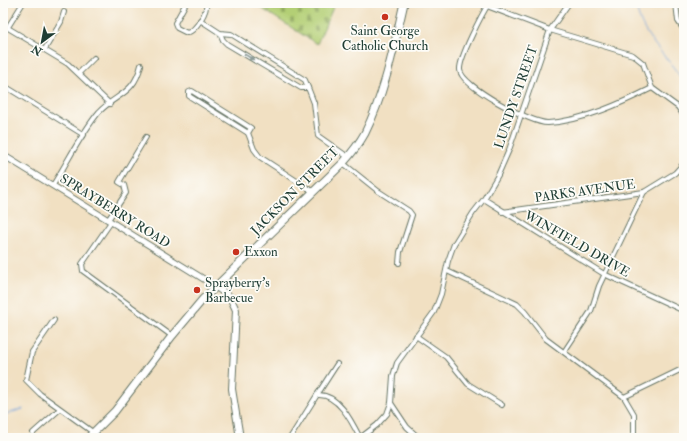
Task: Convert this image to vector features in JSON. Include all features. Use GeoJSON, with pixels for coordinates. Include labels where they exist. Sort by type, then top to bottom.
{"type":"FeatureCollection","features":[{"type":"Feature","properties":{"kind":"main road","name":"JACKSON STREET"},"geometry":{"type":"LineString","coordinates":[[88,438],[115,411],[172,336],[215,286],[345,160],[364,134],[374,111],[390,58],[404,3]]}},
{"type":"Feature","properties":{"kind":"main road"},"geometry":{"type":"LineString","coordinates":[[215,286],[228,294],[235,307],[232,389],[240,438]]}},
{"type":"Feature","properties":{"kind":"street"},"geometry":{"type":"LineString","coordinates":[[8,27],[23,3]]}},
{"type":"Feature","properties":{"kind":"street"},"geometry":{"type":"LineString","coordinates":[[186,3],[175,21],[176,27],[189,33],[193,31],[207,9],[206,3]]}},
{"type":"Feature","properties":{"kind":"street"},"geometry":{"type":"LineString","coordinates":[[479,3],[488,5],[550,30],[633,55],[643,63],[652,88],[678,107],[684,116]]}},
{"type":"Feature","properties":{"kind":"street","name":"LUNDY STREET"},"geometry":{"type":"LineString","coordinates":[[391,403],[397,363],[434,312],[441,294],[454,244],[473,213],[484,199],[509,150],[550,30],[569,3]]}},
{"type":"Feature","properties":{"kind":"street"},"geometry":{"type":"LineString","coordinates":[[676,3],[678,21],[684,30]]}},
{"type":"Feature","properties":{"kind":"street"},"geometry":{"type":"LineString","coordinates":[[488,5],[463,57],[460,67],[462,76],[471,84],[521,116],[547,123],[563,121],[619,105],[652,88]]}},
{"type":"Feature","properties":{"kind":"street"},"geometry":{"type":"LineString","coordinates":[[44,49],[61,22],[64,12]]}},
{"type":"Feature","properties":{"kind":"street"},"geometry":{"type":"LineString","coordinates":[[200,20],[220,33],[231,34],[303,78],[314,103],[318,136],[374,188],[409,211],[412,215],[400,252],[399,263]]}},
{"type":"Feature","properties":{"kind":"street"},"geometry":{"type":"LineString","coordinates":[[3,24],[44,49],[79,73],[110,104]]}},
{"type":"Feature","properties":{"kind":"street"},"geometry":{"type":"LineString","coordinates":[[220,33],[223,40],[227,44],[301,88],[308,88]]}},
{"type":"Feature","properties":{"kind":"street"},"geometry":{"type":"LineString","coordinates":[[79,73],[94,58]]}},
{"type":"Feature","properties":{"kind":"street"},"geometry":{"type":"LineString","coordinates":[[53,186],[100,112],[130,89],[138,75],[141,65]]}},
{"type":"Feature","properties":{"kind":"street"},"geometry":{"type":"LineString","coordinates":[[3,85],[84,135]]}},
{"type":"Feature","properties":{"kind":"street"},"geometry":{"type":"LineString","coordinates":[[248,133],[251,128],[192,91],[189,92],[189,96],[248,133],[254,149],[260,157],[312,191]]}},
{"type":"Feature","properties":{"kind":"street"},"geometry":{"type":"LineString","coordinates":[[146,137],[118,182],[124,185],[126,193],[82,264],[83,271],[172,336]]}},
{"type":"Feature","properties":{"kind":"street","name":"SPRAYBERRY ROAD"},"geometry":{"type":"LineString","coordinates":[[3,155],[215,286]]}},
{"type":"Feature","properties":{"kind":"street","name":"PARKS AVENUE"},"geometry":{"type":"LineString","coordinates":[[502,212],[644,192],[675,173],[684,163]]}},
{"type":"Feature","properties":{"kind":"street"},"geometry":{"type":"LineString","coordinates":[[564,352],[591,311],[604,274],[644,192]]}},
{"type":"Feature","properties":{"kind":"street","name":"WINFIELD DRIVE"},"geometry":{"type":"LineString","coordinates":[[484,199],[502,212],[604,274],[684,311]]}},
{"type":"Feature","properties":{"kind":"street"},"geometry":{"type":"LineString","coordinates":[[447,271],[516,304],[525,312],[546,339],[624,396],[634,414],[634,438]]}},
{"type":"Feature","properties":{"kind":"street"},"geometry":{"type":"LineString","coordinates":[[54,320],[32,352],[26,380],[40,394],[94,433]]}},
{"type":"Feature","properties":{"kind":"street"},"geometry":{"type":"LineString","coordinates":[[416,336],[446,357],[468,384],[502,405]]}},
{"type":"Feature","properties":{"kind":"street"},"geometry":{"type":"LineString","coordinates":[[290,438],[337,364]]}},
{"type":"Feature","properties":{"kind":"street"},"geometry":{"type":"LineString","coordinates":[[624,396],[684,368]]}},
{"type":"Feature","properties":{"kind":"street"},"geometry":{"type":"LineString","coordinates":[[317,395],[328,397],[344,411],[360,438],[382,421],[391,403],[407,427],[419,438]]}},
{"type":"Feature","properties":{"kind":"street"},"geometry":{"type":"LineString","coordinates":[[33,433],[60,409]]}},
{"type":"Feature","properties":{"kind":"green space"},"geometry":{"type":"Polygon","coordinates":[[[253,3],[335,3],[317,44],[253,3]]]}},
{"type":"Feature","properties":{"kind":"waterway"},"geometry":{"type":"LineString","coordinates":[[636,3],[638,15],[648,36],[684,83]]}},
{"type":"Feature","properties":{"kind":"waterway"},"geometry":{"type":"LineString","coordinates":[[3,415],[23,409]]}},
{"type":"Feature","properties":{"kind":"place","name":"Saint George Catholic Church"},"geometry":{"type":"Point","coordinates":[385,17]}},
{"type":"Feature","properties":{"kind":"place","name":"Exxon"},"geometry":{"type":"Point","coordinates":[236,252]}},
{"type":"Feature","properties":{"kind":"place","name":"Sprayberry's Barbecue"},"geometry":{"type":"Point","coordinates":[197,290]}}]}
